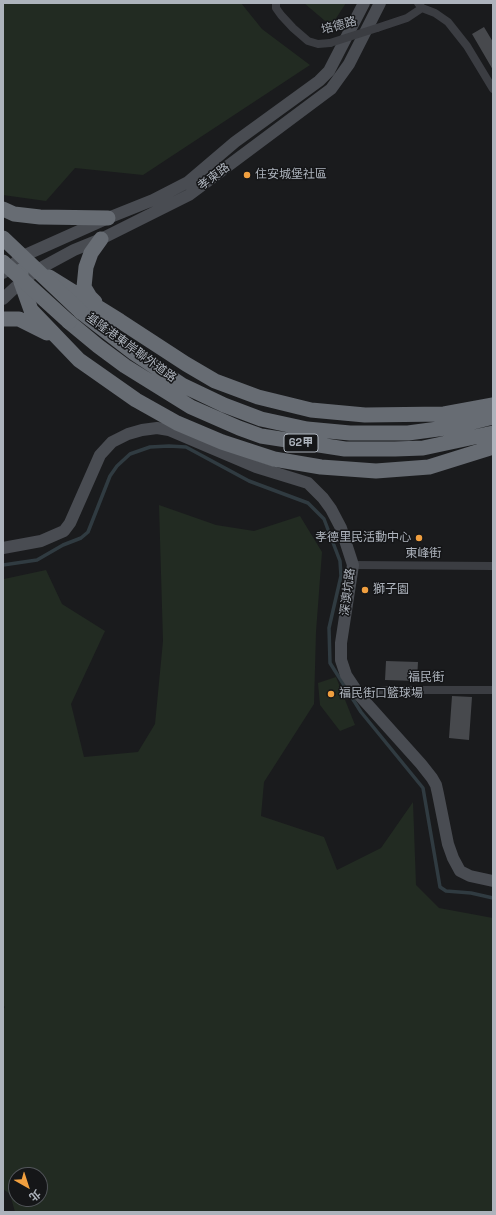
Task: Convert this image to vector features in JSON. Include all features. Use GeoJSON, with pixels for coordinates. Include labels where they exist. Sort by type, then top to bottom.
{"type":"FeatureCollection","features":[{"type":"Feature","properties":{"kind":"highway"},"geometry":{"type":"LineString","coordinates":[[3,209],[14,214],[40,217],[108,218]]}},
{"type":"Feature","properties":{"kind":"highway"},"geometry":{"type":"LineString","coordinates":[[3,228],[17,244],[11,269],[31,310],[79,360]]}},
{"type":"Feature","properties":{"kind":"highway","name":"基隆港東岸聯外道路"},"geometry":{"type":"LineString","coordinates":[[3,238],[81,312],[134,353],[182,385],[224,405],[261,419],[307,429],[350,433],[408,433],[453,426],[493,417]]}},
{"type":"Feature","properties":{"kind":"highway"},"geometry":{"type":"LineString","coordinates":[[101,239],[91,253],[86,267],[84,287],[90,297],[120,321]]}},
{"type":"Feature","properties":{"kind":"highway"},"geometry":{"type":"LineString","coordinates":[[11,269],[37,270],[215,381],[258,398],[311,410],[365,415],[444,414],[493,405]]}},
{"type":"Feature","properties":{"kind":"highway","name":"基隆港東岸聯外道路"},"geometry":{"type":"LineString","coordinates":[[11,269],[69,322],[125,366],[190,407],[261,436],[345,449],[395,449],[423,448],[493,433]]}},
{"type":"Feature","properties":{"kind":"highway"},"geometry":{"type":"LineString","coordinates":[[3,319],[19,319],[46,332],[79,360],[111,383],[136,400],[184,426],[222,442],[274,459],[314,466],[376,471],[428,467],[493,447]]}},
{"type":"Feature","properties":{"kind":"main road","name":"孝東路"},"geometry":{"type":"LineString","coordinates":[[3,299],[11,269],[108,218],[153,200],[188,182],[235,142],[319,81],[329,72],[364,3]]}},
{"type":"Feature","properties":{"kind":"main road","name":"孝東路"},"geometry":{"type":"LineString","coordinates":[[37,270],[74,250],[101,239],[189,196],[331,89],[349,64],[380,3]]}},
{"type":"Feature","properties":{"kind":"main road","name":"深澳坑路"},"geometry":{"type":"LineString","coordinates":[[3,548],[41,541],[64,531],[70,523],[100,455],[112,442],[128,434],[142,430],[157,428],[169,430],[256,467],[308,483],[323,498],[331,509],[341,528],[353,565],[341,643],[341,660],[346,676],[360,696],[432,778],[436,785],[448,844],[460,871],[470,876],[493,881]]}},
{"type":"Feature","properties":{"kind":"street","name":"培德路"},"geometry":{"type":"LineString","coordinates":[[276,3],[276,8],[293,28],[308,41],[318,44],[330,43],[408,18],[420,5],[448,22],[467,46],[493,88]]}},
{"type":"Feature","properties":{"kind":"street","name":"東峰街"},"geometry":{"type":"LineString","coordinates":[[353,565],[493,566]]}},
{"type":"Feature","properties":{"kind":"street","name":"福民街"},"geometry":{"type":"LineString","coordinates":[[360,696],[368,692],[388,690],[493,690]]}},
{"type":"Feature","properties":{"kind":"shaded area"},"geometry":{"type":"Polygon","coordinates":[[[3,3],[241,3],[262,29],[310,65],[143,175],[75,168],[46,201],[3,195],[3,3]]]}},
{"type":"Feature","properties":{"kind":"shaded area"},"geometry":{"type":"Polygon","coordinates":[[[304,3],[346,3],[331,26],[304,3]]]}},
{"type":"Feature","properties":{"kind":"shaded area"},"geometry":{"type":"Polygon","coordinates":[[[159,505],[216,525],[254,531],[300,516],[322,552],[316,632],[314,704],[264,782],[261,816],[324,837],[337,870],[381,848],[413,802],[416,885],[439,908],[493,918],[493,1212],[15,1212],[14,1207],[48,1207],[48,1167],[8,1167],[8,1193],[3,1189],[3,1010],[5,1007],[3,1005],[4,579],[46,570],[62,604],[105,631],[71,704],[84,757],[138,752],[155,724],[163,641],[159,505]]]}},
{"type":"Feature","properties":{"kind":"shaded area","name":"福民街口籃球場"},"geometry":{"type":"Polygon","coordinates":[[[336,677],[355,725],[340,731],[320,705],[318,683],[336,677]]]}},
{"type":"Feature","properties":{"kind":"building"},"geometry":{"type":"Polygon","coordinates":[[[484,27],[493,42],[493,70],[472,34],[484,27]]]}},
{"type":"Feature","properties":{"kind":"building"},"geometry":{"type":"Polygon","coordinates":[[[386,661],[418,662],[417,681],[385,680],[386,661]]]}},
{"type":"Feature","properties":{"kind":"building"},"geometry":{"type":"Polygon","coordinates":[[[452,696],[472,697],[469,740],[449,738],[452,696]]]}},
{"type":"Feature","properties":{"kind":"waterway"},"geometry":{"type":"LineString","coordinates":[[3,565],[37,560],[63,545],[81,538],[88,532],[110,476],[117,466],[130,454],[150,447],[186,447],[249,481],[308,503],[324,519],[340,561],[341,576],[329,628],[330,663],[361,712],[423,788],[440,887],[446,891],[471,893],[493,898]]}},
{"type":"Feature","properties":{"kind":"place","name":"住安城堡社區"},"geometry":{"type":"Point","coordinates":[247,175]}},
{"type":"Feature","properties":{"kind":"place","name":"孝德里民活動中心"},"geometry":{"type":"Point","coordinates":[419,538]}},
{"type":"Feature","properties":{"kind":"place","name":"獅子園"},"geometry":{"type":"Point","coordinates":[365,590]}},
{"type":"Feature","properties":{"kind":"place","name":"福民街口籃球場"},"geometry":{"type":"Point","coordinates":[331,694]}}]}
